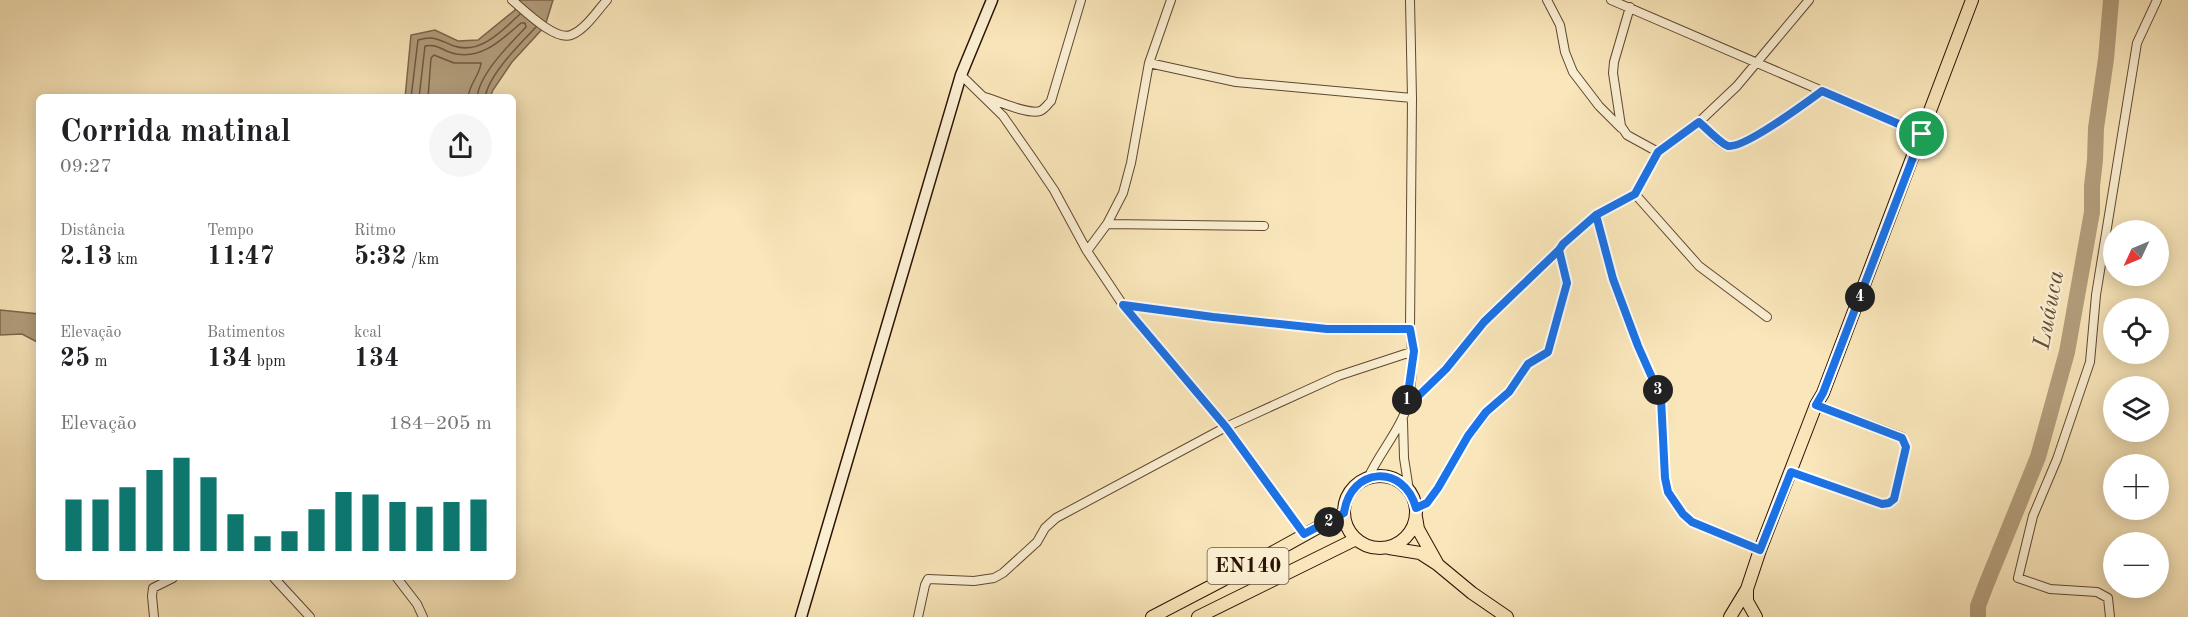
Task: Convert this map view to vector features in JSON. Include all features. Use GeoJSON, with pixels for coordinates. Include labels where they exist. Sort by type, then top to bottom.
{"type":"FeatureCollection","features":[{"type":"Feature","properties":{"kind":"main road"},"geometry":{"type":"LineString","coordinates":[[801,617],[961,75],[992,0]]}},
{"type":"Feature","properties":{"kind":"main road"},"geometry":{"type":"LineString","coordinates":[[1730,617],[1747,589],[1972,0]]}},
{"type":"Feature","properties":{"kind":"main road"},"geometry":{"type":"LineString","coordinates":[[1437,564],[1418,529],[1409,490],[1390,477],[1379,476],[1358,483],[1350,491],[1345,502],[1345,523],[1356,539],[1376,548],[1420,554],[1437,564],[1472,593],[1507,617]]}},
{"type":"Feature","properties":{"kind":"main road","name":"EN140"},"geometry":{"type":"LineString","coordinates":[[1152,617],[1344,513]]}},
{"type":"Feature","properties":{"kind":"main road"},"geometry":{"type":"LineString","coordinates":[[1387,548],[1400,542],[1410,531],[1416,513]]}},
{"type":"Feature","properties":{"kind":"main road","name":"EN140"},"geometry":{"type":"LineString","coordinates":[[1198,617],[1356,539]]}},
{"type":"Feature","properties":{"kind":"main road"},"geometry":{"type":"LineString","coordinates":[[1747,589],[1748,601],[1756,617]]}},
{"type":"Feature","properties":{"kind":"street"},"geometry":{"type":"LineString","coordinates":[[513,0],[549,30],[564,36],[572,35],[608,0]]}},
{"type":"Feature","properties":{"kind":"street"},"geometry":{"type":"LineString","coordinates":[[983,96],[1029,112],[1044,109],[1051,101],[1080,0]]}},
{"type":"Feature","properties":{"kind":"street"},"geometry":{"type":"LineString","coordinates":[[1087,251],[1107,224],[1122,193],[1131,163],[1149,63],[1171,0]]}},
{"type":"Feature","properties":{"kind":"street"},"geometry":{"type":"LineString","coordinates":[[1409,490],[1404,458],[1403,419],[1414,351],[1410,329],[1412,98],[1410,0]]}},
{"type":"Feature","properties":{"kind":"street"},"geometry":{"type":"LineString","coordinates":[[1547,0],[1560,25],[1565,52],[1573,72],[1599,106],[1623,130],[1658,152]]}},
{"type":"Feature","properties":{"kind":"street"},"geometry":{"type":"LineString","coordinates":[[1611,0],[1922,134]]}},
{"type":"Feature","properties":{"kind":"street"},"geometry":{"type":"LineString","coordinates":[[1406,408],[1446,369],[1484,322],[1563,244],[1596,215],[1635,194],[1658,152],[1699,122],[1737,86],[1809,0]]}},
{"type":"Feature","properties":{"kind":"street"},"geometry":{"type":"LineString","coordinates":[[2110,617],[2108,598],[2097,592],[2050,590],[2018,578],[2033,516],[2057,459],[2090,362],[2096,295],[2138,43],[2157,0]]}},
{"type":"Feature","properties":{"kind":"street"},"geometry":{"type":"LineString","coordinates":[[1623,130],[1619,116],[1614,62],[1630,8]]}},
{"type":"Feature","properties":{"kind":"street"},"geometry":{"type":"LineString","coordinates":[[1149,63],[1236,82],[1412,98]]}},
{"type":"Feature","properties":{"kind":"street"},"geometry":{"type":"LineString","coordinates":[[961,75],[1003,116],[1044,175],[1087,251],[1123,305],[1226,427],[1304,534]]}},
{"type":"Feature","properties":{"kind":"street"},"geometry":{"type":"LineString","coordinates":[[1699,122],[1724,144],[1735,145],[1778,122],[1822,91]]}},
{"type":"Feature","properties":{"kind":"street"},"geometry":{"type":"LineString","coordinates":[[1635,194],[1700,266],[1767,317]]}},
{"type":"Feature","properties":{"kind":"street"},"geometry":{"type":"LineString","coordinates":[[1596,215],[1613,279],[1638,346],[1661,398],[1665,478],[1668,492],[1683,514],[1692,522],[1760,550]]}},
{"type":"Feature","properties":{"kind":"street"},"geometry":{"type":"LineString","coordinates":[[1107,224],[1264,226]]}},
{"type":"Feature","properties":{"kind":"street"},"geometry":{"type":"LineString","coordinates":[[1416,513],[1438,488],[1468,436],[1486,412],[1509,392],[1528,364],[1548,352],[1567,283],[1559,250]]}},
{"type":"Feature","properties":{"kind":"street"},"geometry":{"type":"LineString","coordinates":[[1123,305],[1327,329],[1410,329]]}},
{"type":"Feature","properties":{"kind":"street"},"geometry":{"type":"LineString","coordinates":[[918,617],[928,579],[974,581],[994,578],[1003,573],[1037,542],[1045,528],[1056,518],[1226,427],[1338,376],[1414,351]]}},
{"type":"Feature","properties":{"kind":"street"},"geometry":{"type":"LineString","coordinates":[[1791,472],[1882,504],[1894,499],[1906,447],[1902,438],[1816,405]]}},
{"type":"Feature","properties":{"kind":"street"},"geometry":{"type":"LineString","coordinates":[[1368,478],[1377,457],[1403,419]]}},
{"type":"Feature","properties":{"kind":"street"},"geometry":{"type":"LineString","coordinates":[[154,617],[153,588],[169,580]]}},
{"type":"Feature","properties":{"kind":"street"},"geometry":{"type":"LineString","coordinates":[[276,580],[310,617]]}},
{"type":"Feature","properties":{"kind":"street"},"geometry":{"type":"LineString","coordinates":[[399,580],[417,604],[423,617]]}},
{"type":"Feature","properties":{"kind":"water"},"geometry":{"type":"Polygon","coordinates":[[[515,0],[553,0],[545,26],[512,62],[491,94],[405,94],[411,35],[435,30],[458,41],[478,40],[515,10],[515,0]]]}},
{"type":"Feature","properties":{"kind":"water"},"geometry":{"type":"Polygon","coordinates":[[[0,310],[36,314],[36,341],[22,334],[0,335],[0,310]]]}},
{"type":"Feature","properties":{"kind":"waterway","name":"Luáuca"},"geometry":{"type":"LineString","coordinates":[[1978,617],[1978,606],[2038,457],[2067,352],[2092,212],[2096,128],[2106,59],[2111,0]]}},
{"type":"Feature","properties":{"kind":"route"},"geometry":{"type":"LineString","coordinates":[[1922,134],[1822,91],[1778,122],[1747,141],[1735,145],[1724,144],[1699,122],[1658,152],[1635,194],[1596,215],[1563,244],[1484,322],[1446,369],[1406,408],[1414,351],[1410,329],[1327,329],[1123,305],[1226,427],[1304,534],[1344,513],[1345,502],[1350,491],[1358,483],[1368,478],[1390,477],[1409,490],[1416,508],[1427,503],[1468,436],[1486,412],[1509,392],[1528,364],[1548,352],[1567,283],[1563,258],[1559,250],[1596,215],[1613,279],[1638,346],[1661,398],[1665,478],[1668,492],[1687,519],[1760,550],[1791,472],[1882,504],[1894,499],[1906,447],[1902,438],[1816,405],[1823,393],[1922,134]]}}]}
